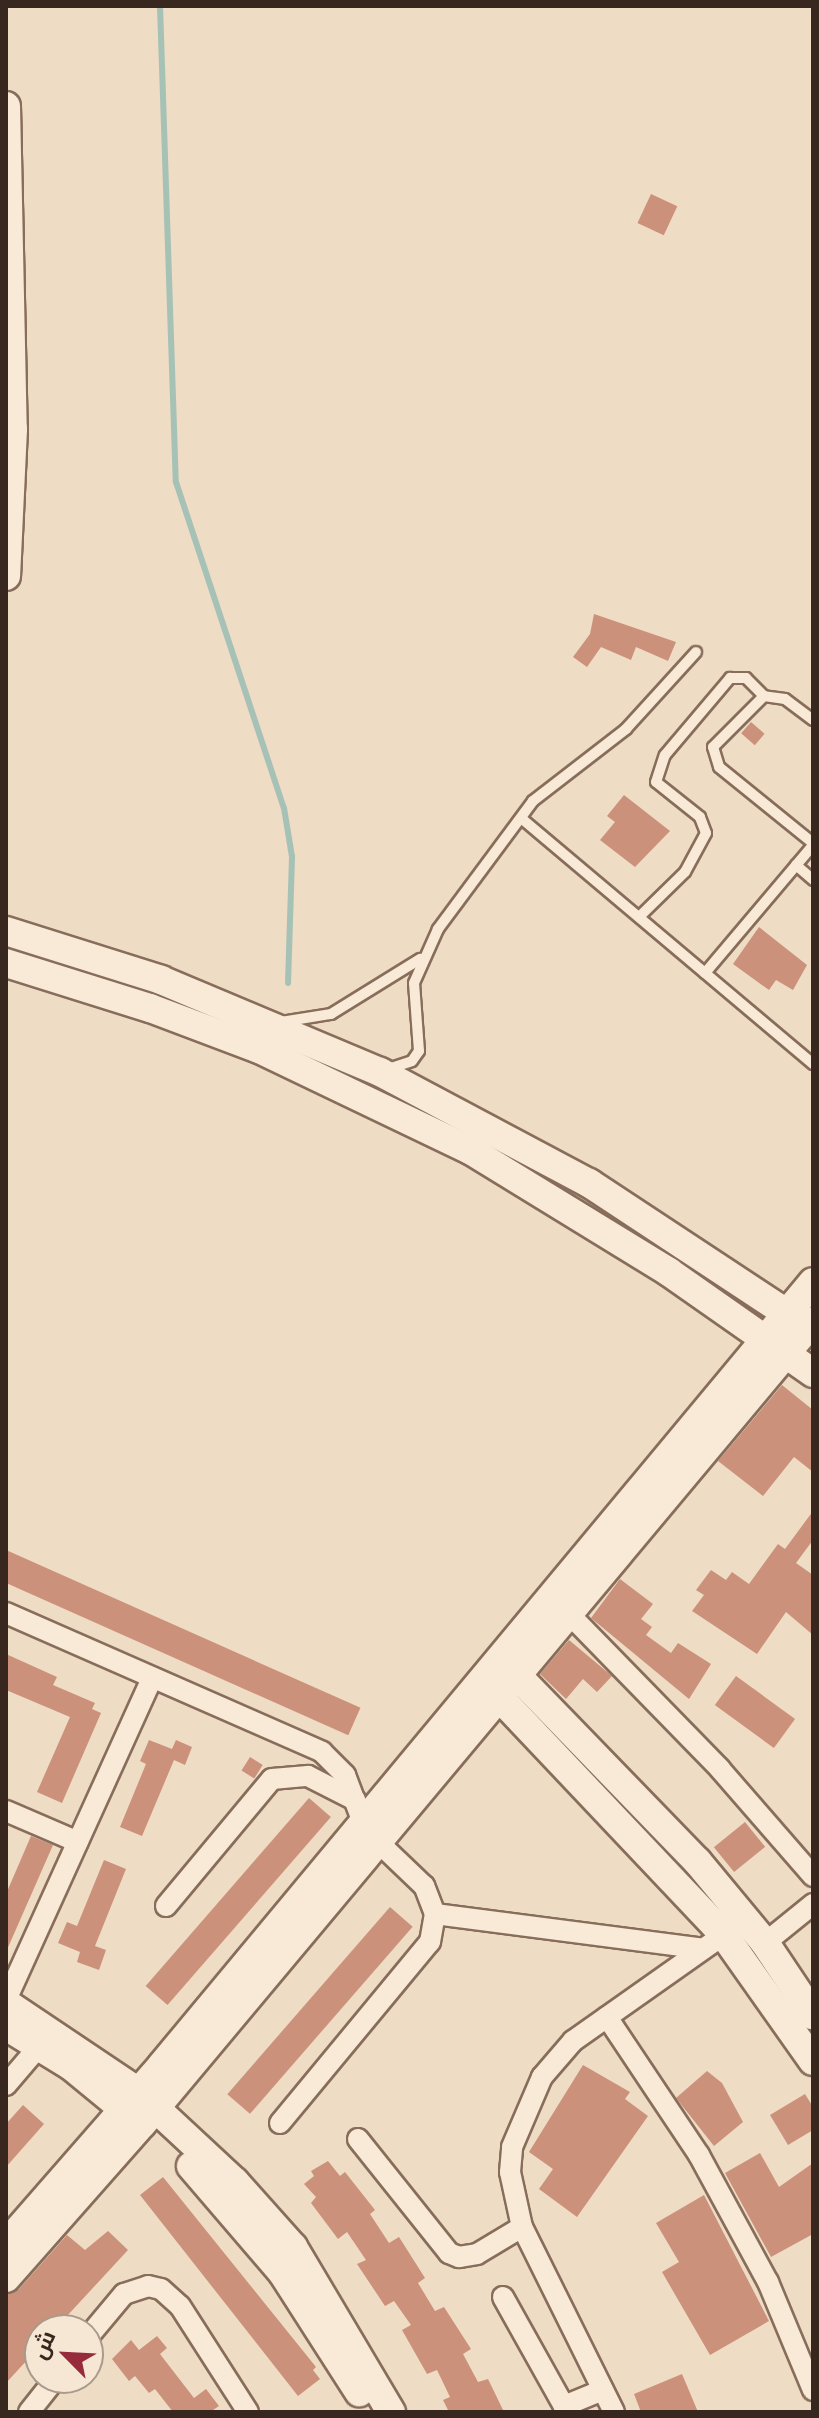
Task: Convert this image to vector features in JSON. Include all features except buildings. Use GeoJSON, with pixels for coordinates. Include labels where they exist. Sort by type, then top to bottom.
{"type":"FeatureCollection","features":[{"type":"Feature","properties":{"kind":"main road"},"geometry":{"type":"LineString","coordinates":[[6,106],[13,429],[6,576]]}},
{"type":"Feature","properties":{"kind":"main road"},"geometry":{"type":"LineString","coordinates":[[6,931],[161,980],[380,1072],[589,1183],[805,1324]]}},
{"type":"Feature","properties":{"kind":"main road"},"geometry":{"type":"LineString","coordinates":[[6,963],[150,1008],[366,1097],[571,1208],[813,1373]]}},
{"type":"Feature","properties":{"kind":"main road"},"geometry":{"type":"LineString","coordinates":[[6,2278],[365,1821],[498,1675],[774,1348],[805,1324],[813,1282]]}},
{"type":"Feature","properties":{"kind":"main road"},"geometry":{"type":"LineString","coordinates":[[498,1675],[569,1614],[774,1348]]}},
{"type":"Feature","properties":{"kind":"main road"},"geometry":{"type":"LineString","coordinates":[[498,1675],[746,1917],[813,2015]]}},
{"type":"Feature","properties":{"kind":"main road"},"geometry":{"type":"LineString","coordinates":[[498,1675],[813,2061]]}},
{"type":"Feature","properties":{"kind":"main road"},"geometry":{"type":"LineString","coordinates":[[6,2002],[235,2182],[293,2247],[391,2412]]}},
{"type":"Feature","properties":{"kind":"main road"},"geometry":{"type":"LineString","coordinates":[[6,2026],[139,2108],[228,2203],[282,2272],[370,2412]]}},
{"type":"Feature","properties":{"kind":"main road"},"geometry":{"type":"LineString","coordinates":[[6,2244],[139,2108]]}},
{"type":"Feature","properties":{"kind":"street"},"geometry":{"type":"LineString","coordinates":[[6,1613],[322,1752],[345,1775],[365,1821]]}},
{"type":"Feature","properties":{"kind":"street"},"geometry":{"type":"LineString","coordinates":[[569,1614],[720,1769],[813,1876]]}},
{"type":"Feature","properties":{"kind":"street"},"geometry":{"type":"LineString","coordinates":[[6,2002],[152,1678]]}},
{"type":"Feature","properties":{"kind":"street"},"geometry":{"type":"LineString","coordinates":[[166,1906],[272,1779],[308,1776],[365,1821],[424,1886],[435,1914],[425,1951],[280,2123]]}},
{"type":"Feature","properties":{"kind":"street"},"geometry":{"type":"LineString","coordinates":[[6,1811],[78,1842]]}},
{"type":"Feature","properties":{"kind":"street"},"geometry":{"type":"LineString","coordinates":[[765,1943],[813,1904]]}},
{"type":"Feature","properties":{"kind":"street"},"geometry":{"type":"LineString","coordinates":[[435,1914],[714,1942]]}},
{"type":"Feature","properties":{"kind":"street"},"geometry":{"type":"LineString","coordinates":[[614,2412],[522,2227],[510,2172],[524,2108],[573,2041],[746,1917]]}},
{"type":"Feature","properties":{"kind":"street"},"geometry":{"type":"LineString","coordinates":[[607,2017],[699,2155],[768,2282],[813,2390]]}},
{"type":"Feature","properties":{"kind":"street"},"geometry":{"type":"LineString","coordinates":[[6,2085],[40,2045]]}},
{"type":"Feature","properties":{"kind":"street"},"geometry":{"type":"LineString","coordinates":[[358,2139],[449,2253],[477,2254],[522,2227]]}},
{"type":"Feature","properties":{"kind":"street"},"geometry":{"type":"LineString","coordinates":[[104,2318],[124,2294],[148,2286],[161,2289],[180,2306],[248,2412]]}},
{"type":"Feature","properties":{"kind":"street"},"geometry":{"type":"LineString","coordinates":[[503,2297],[565,2409],[603,2390]]}},
{"type":"Feature","properties":{"kind":"street"},"geometry":{"type":"LineString","coordinates":[[29,2412],[43,2394]]}},
{"type":"Feature","properties":{"kind":"lane"},"geometry":{"type":"LineString","coordinates":[[271,1024],[331,1014],[420,959],[547,786],[626,729],[696,652]]}},
{"type":"Feature","properties":{"kind":"lane"},"geometry":{"type":"LineString","coordinates":[[639,917],[685,872],[706,833],[700,817],[656,782],[665,755],[730,678],[746,678],[764,696],[785,699],[813,720]]}},
{"type":"Feature","properties":{"kind":"lane"},"geometry":{"type":"LineString","coordinates":[[705,973],[813,844],[715,758],[713,747],[724,731],[764,696]]}},
{"type":"Feature","properties":{"kind":"lane"},"geometry":{"type":"LineString","coordinates":[[521,818],[813,1064]]}},
{"type":"Feature","properties":{"kind":"lane"},"geometry":{"type":"LineString","coordinates":[[796,865],[813,880]]}},
{"type":"Feature","properties":{"kind":"lane"},"geometry":{"type":"LineString","coordinates":[[380,1072],[412,1061],[419,1051],[413,1001],[420,959]]}},
{"type":"Feature","properties":{"kind":"waterway"},"geometry":{"type":"LineString","coordinates":[[160,6],[176,482],[284,808],[292,857],[288,983]]}}]}
